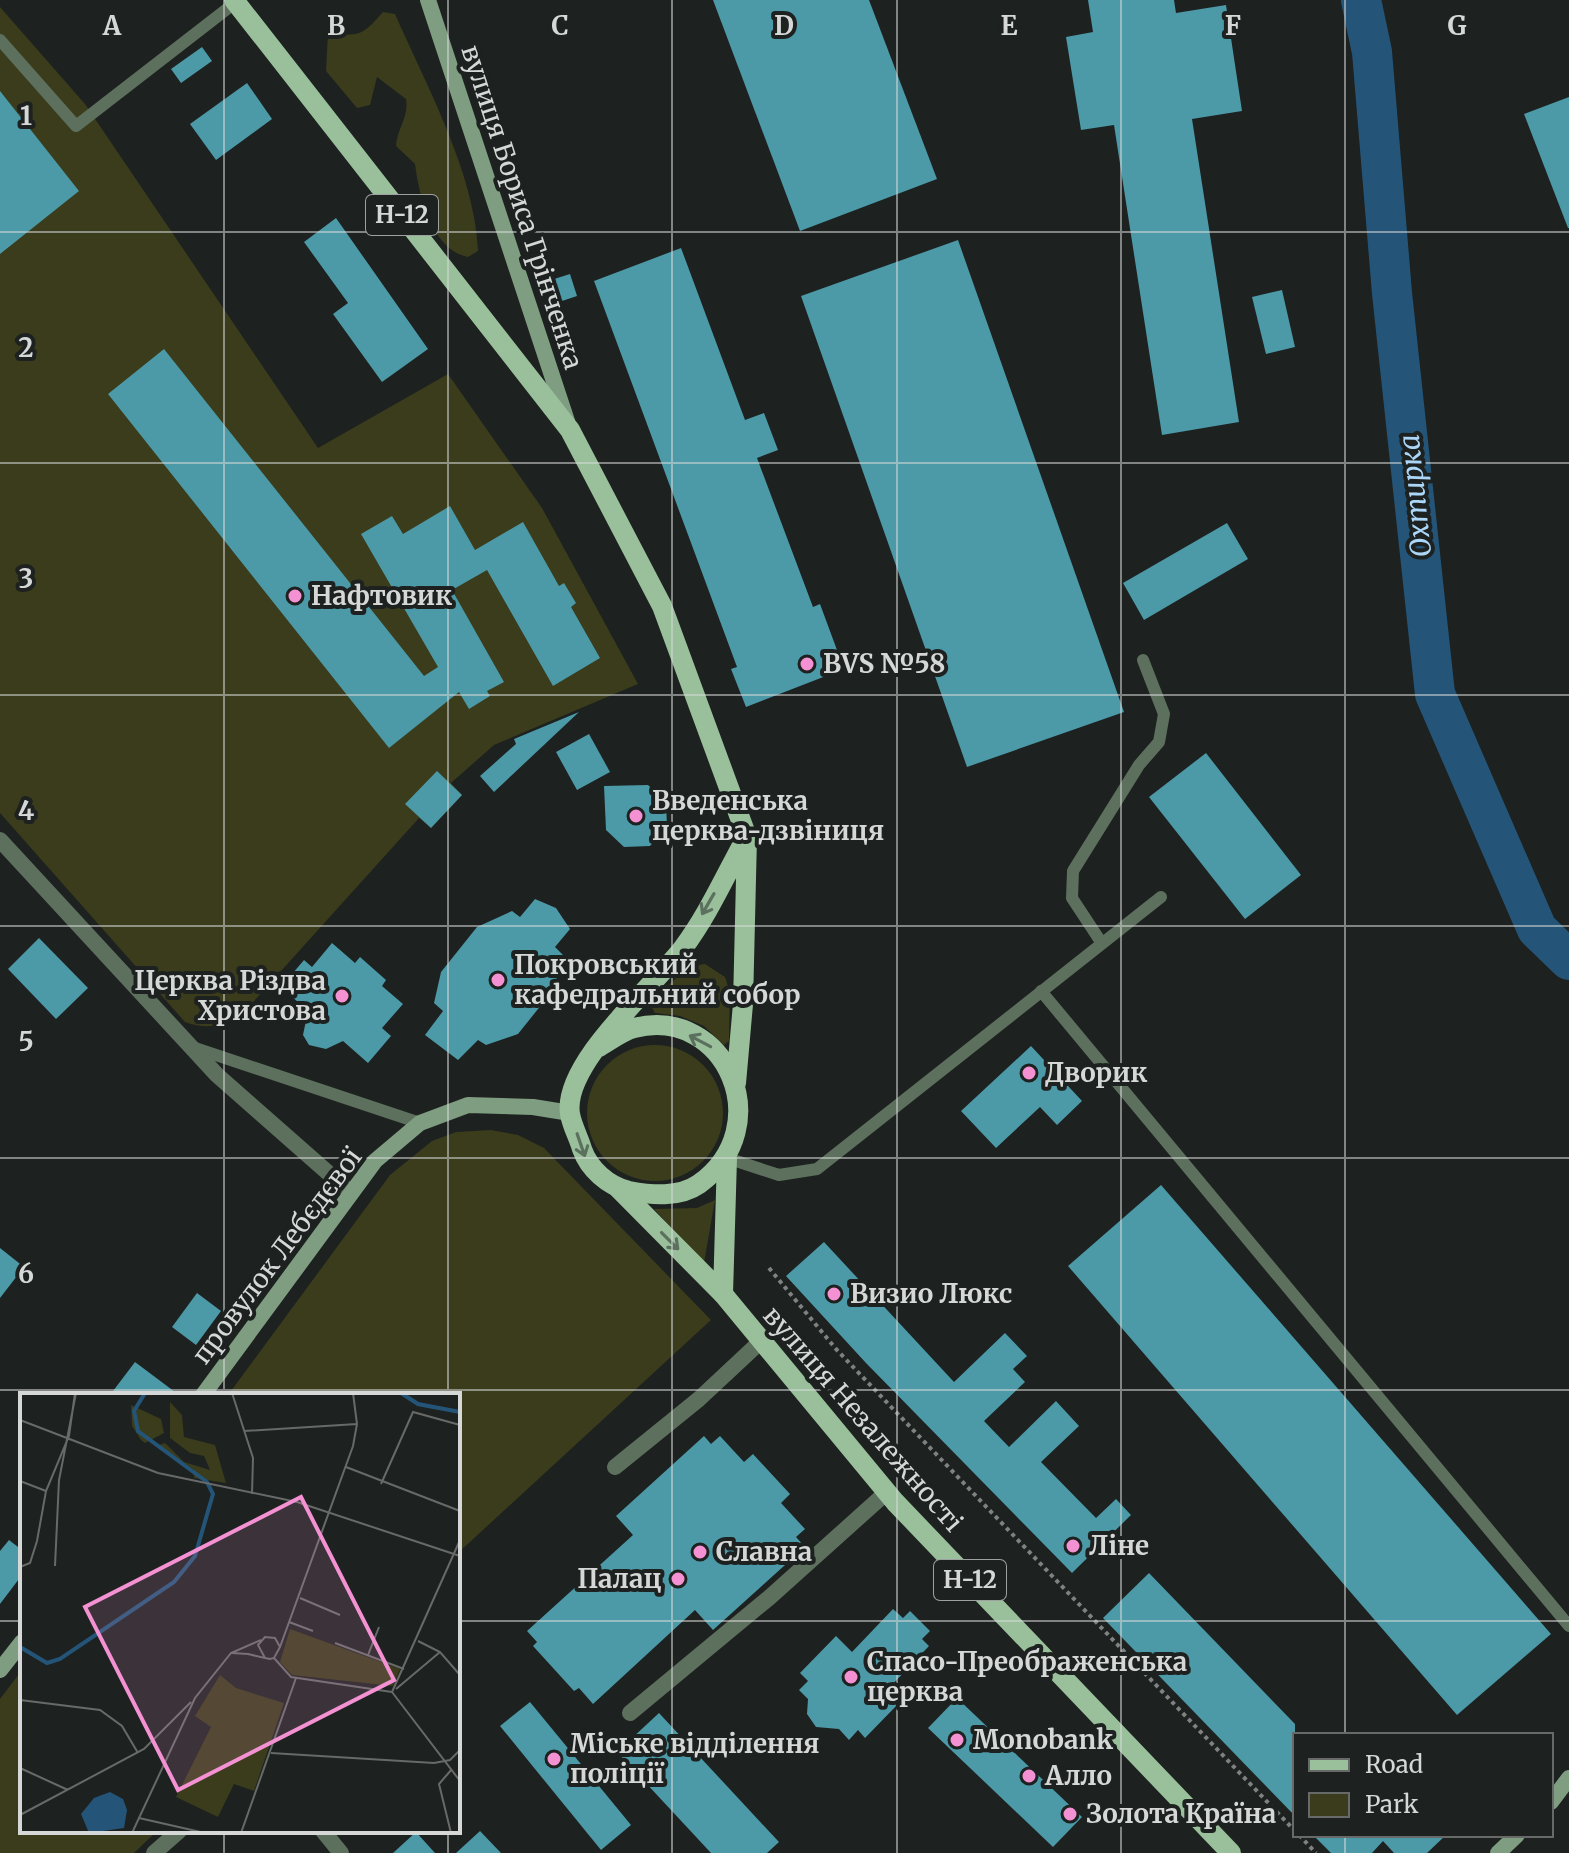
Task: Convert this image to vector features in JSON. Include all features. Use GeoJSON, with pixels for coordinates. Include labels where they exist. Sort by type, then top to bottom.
{"type":"FeatureCollection","features":[{"type":"Feature","properties":{"kind":"main road","name":"Н-12"},"geometry":{"type":"LineString","coordinates":[[235,1],[570,430],[662,606],[747,837],[743,1004],[736,1083],[740,1122],[727,1158],[723,1294]]}},
{"type":"Feature","properties":{"kind":"main road"},"geometry":{"type":"LineString","coordinates":[[570,1113],[577,1078],[597,1048],[684,946],[747,837]]}},
{"type":"Feature","properties":{"kind":"main road","name":"Н-12"},"geometry":{"type":"LineString","coordinates":[[597,1048],[634,1028],[676,1028],[713,1048],[736,1083]]}},
{"type":"Feature","properties":{"kind":"main road","name":"Н-12"},"geometry":{"type":"LineString","coordinates":[[570,1113],[588,1164],[618,1188],[723,1294]]}},
{"type":"Feature","properties":{"kind":"main road","name":"Н-12"},"geometry":{"type":"LineString","coordinates":[[618,1188],[657,1197],[697,1186],[727,1158]]}},
{"type":"Feature","properties":{"kind":"main road","name":"вулиця Незалежності"},"geometry":{"type":"LineString","coordinates":[[723,1294],[887,1492],[1231,1853]]}},
{"type":"Feature","properties":{"kind":"street","name":"вулиця Бориса Грінченка"},"geometry":{"type":"LineString","coordinates":[[428,0],[570,430]]}},
{"type":"Feature","properties":{"kind":"street"},"geometry":{"type":"LineString","coordinates":[[0,840],[217,1075],[351,1193]]}},
{"type":"Feature","properties":{"kind":"street","name":"провулок Лебєдєвої"},"geometry":{"type":"LineString","coordinates":[[204,1393],[375,1161],[420,1123],[468,1105],[533,1107],[570,1113]]}},
{"type":"Feature","properties":{"kind":"street"},"geometry":{"type":"LineString","coordinates":[[615,1467],[699,1399],[761,1341]]}},
{"type":"Feature","properties":{"kind":"street"},"geometry":{"type":"LineString","coordinates":[[630,1713],[770,1597],[887,1492]]}},
{"type":"Feature","properties":{"kind":"street"},"geometry":{"type":"LineString","coordinates":[[0,1670],[20,1645]]}},
{"type":"Feature","properties":{"kind":"street"},"geometry":{"type":"LineString","coordinates":[[1553,1799],[1569,1778]]}},
{"type":"Feature","properties":{"kind":"street"},"geometry":{"type":"LineString","coordinates":[[154,1853],[177,1833]]}},
{"type":"Feature","properties":{"kind":"street"},"geometry":{"type":"LineString","coordinates":[[325,1833],[341,1853]]}},
{"type":"Feature","properties":{"kind":"street"},"geometry":{"type":"LineString","coordinates":[[1498,1853],[1515,1837]]}},
{"type":"Feature","properties":{"kind":"lane"},"geometry":{"type":"LineString","coordinates":[[0,40],[76,126],[235,1]]}},
{"type":"Feature","properties":{"kind":"lane"},"geometry":{"type":"LineString","coordinates":[[1101,942],[1072,898],[1073,871],[1139,765],[1159,742],[1164,714],[1143,660]]}},
{"type":"Feature","properties":{"kind":"lane"},"geometry":{"type":"LineString","coordinates":[[727,1158],[779,1175],[817,1169],[1161,897]]}},
{"type":"Feature","properties":{"kind":"lane"},"geometry":{"type":"LineString","coordinates":[[1041,991],[1569,1626]]}},
{"type":"Feature","properties":{"kind":"lane"},"geometry":{"type":"LineString","coordinates":[[190,1047],[420,1123]]}},
{"type":"Feature","properties":{"kind":"path"},"geometry":{"type":"LineString","coordinates":[[769,1268],[836,1349],[1293,1829]]}},
{"type":"Feature","properties":{"kind":"path"},"geometry":{"type":"LineString","coordinates":[[1301,1837],[1316,1853]]}},
{"type":"Feature","properties":{"kind":"green space","name":"Нафтовик"},"geometry":{"type":"Polygon","coordinates":[[[0,7],[85,104],[318,448],[448,374],[542,508],[638,684],[494,745],[451,783],[462,795],[431,828],[419,818],[246,1010],[217,1025],[185,1022],[0,813],[0,7]]]}},
{"type":"Feature","properties":{"kind":"green space"},"geometry":{"type":"Polygon","coordinates":[[[383,12],[395,14],[459,160],[475,221],[478,251],[468,257],[445,244],[436,233],[424,206],[415,164],[396,146],[406,112],[406,99],[377,77],[370,105],[357,108],[326,71],[328,32],[359,33],[383,12]]]}},
{"type":"Feature","properties":{"kind":"green space"},"geometry":{"type":"Polygon","coordinates":[[[705,964],[725,977],[730,992],[729,1041],[724,1045],[704,1026],[680,1016],[655,1013],[652,1008],[674,980],[697,965],[705,964]]]}},
{"type":"Feature","properties":{"kind":"green space"},"geometry":{"type":"Polygon","coordinates":[[[655,1045],[681,1050],[703,1065],[718,1087],[723,1113],[718,1139],[703,1161],[681,1176],[655,1181],[629,1176],[607,1161],[592,1139],[587,1113],[592,1087],[607,1065],[629,1050],[655,1045]]]}},
{"type":"Feature","properties":{"kind":"green space"},"geometry":{"type":"Polygon","coordinates":[[[491,1130],[518,1135],[544,1148],[711,1320],[460,1551],[460,1393],[229,1393],[390,1175],[432,1141],[456,1132],[491,1130]]]}},
{"type":"Feature","properties":{"kind":"green space"},"geometry":{"type":"Polygon","coordinates":[[[715,1200],[704,1263],[654,1209],[697,1208],[715,1200]]]}},
{"type":"Feature","properties":{"kind":"green space"},"geometry":{"type":"Polygon","coordinates":[[[20,1673],[20,1833],[155,1833],[134,1853],[0,1853],[0,1699],[20,1673]]]}},
{"type":"Feature","properties":{"kind":"building"},"geometry":{"type":"Polygon","coordinates":[[[713,0],[869,0],[937,179],[800,231],[713,0]]]}},
{"type":"Feature","properties":{"kind":"building"},"geometry":{"type":"Polygon","coordinates":[[[1088,0],[1174,0],[1176,13],[1226,5],[1242,111],[1192,119],[1239,422],[1162,435],[1114,125],[1081,130],[1066,37],[1093,32],[1088,0]]]}},
{"type":"Feature","properties":{"kind":"building"},"geometry":{"type":"Polygon","coordinates":[[[202,47],[212,61],[181,83],[171,69],[202,47]]]}},
{"type":"Feature","properties":{"kind":"building"},"geometry":{"type":"Polygon","coordinates":[[[247,83],[272,119],[216,160],[190,124],[247,83]]]}},
{"type":"Feature","properties":{"kind":"building"},"geometry":{"type":"Polygon","coordinates":[[[0,91],[79,191],[0,254],[0,91]]]}},
{"type":"Feature","properties":{"kind":"building"},"geometry":{"type":"Polygon","coordinates":[[[1569,97],[1569,228],[1568,228],[1524,114],[1569,97]]]}},
{"type":"Feature","properties":{"kind":"building"},"geometry":{"type":"Polygon","coordinates":[[[336,218],[428,349],[382,382],[333,314],[348,303],[304,242],[336,218]]]}},
{"type":"Feature","properties":{"kind":"building"},"geometry":{"type":"Polygon","coordinates":[[[958,240],[1124,712],[967,767],[801,296],[958,240]]]}},
{"type":"Feature","properties":{"kind":"building"},"geometry":{"type":"Polygon","coordinates":[[[681,248],[745,420],[764,413],[778,450],[757,458],[813,607],[820,604],[844,669],[746,707],[731,669],[737,667],[594,281],[681,248]]]}},
{"type":"Feature","properties":{"kind":"building"},"geometry":{"type":"Polygon","coordinates":[[[570,274],[577,296],[559,302],[551,280],[570,274]]]}},
{"type":"Feature","properties":{"kind":"building"},"geometry":{"type":"Polygon","coordinates":[[[1282,290],[1295,347],[1266,354],[1252,297],[1282,290]]]}},
{"type":"Feature","properties":{"kind":"building"},"geometry":{"type":"Polygon","coordinates":[[[164,349],[424,676],[438,667],[361,534],[392,516],[403,534],[450,506],[475,550],[523,522],[559,586],[564,583],[576,603],[571,607],[600,658],[553,686],[487,570],[452,590],[504,682],[487,691],[490,696],[469,709],[459,692],[389,748],[108,394],[164,349]]]}},
{"type":"Feature","properties":{"kind":"building"},"geometry":{"type":"Polygon","coordinates":[[[1227,523],[1248,559],[1144,620],[1123,583],[1227,523]]]}},
{"type":"Feature","properties":{"kind":"building"},"geometry":{"type":"Polygon","coordinates":[[[579,712],[494,792],[480,776],[516,744],[514,739],[579,712]]]}},
{"type":"Feature","properties":{"kind":"building"},"geometry":{"type":"Polygon","coordinates":[[[589,734],[610,772],[577,790],[556,752],[589,734]]]}},
{"type":"Feature","properties":{"kind":"building"},"geometry":{"type":"Polygon","coordinates":[[[1206,753],[1301,875],[1245,919],[1149,797],[1206,753]]]}},
{"type":"Feature","properties":{"kind":"building"},"geometry":{"type":"Polygon","coordinates":[[[437,771],[462,795],[431,828],[405,804],[437,771]]]}},
{"type":"Feature","properties":{"kind":"building","name":"Введенська церква-дзвіниця"},"geometry":{"type":"Polygon","coordinates":[[[648,785],[666,802],[667,827],[650,846],[624,847],[606,830],[604,786],[648,785]]]}},
{"type":"Feature","properties":{"kind":"building","name":"Покровський кафедральний собор"},"geometry":{"type":"Polygon","coordinates":[[[535,899],[556,908],[570,929],[555,947],[563,955],[554,989],[518,1034],[486,1045],[478,1040],[458,1060],[425,1035],[443,1011],[434,1003],[441,972],[477,927],[512,911],[520,917],[535,899]]]}},
{"type":"Feature","properties":{"kind":"building"},"geometry":{"type":"Polygon","coordinates":[[[39,938],[88,988],[56,1019],[8,969],[39,938]]]}},
{"type":"Feature","properties":{"kind":"building","name":"Церква Різдва Христова"},"geometry":{"type":"Polygon","coordinates":[[[332,943],[355,963],[360,957],[386,980],[382,986],[403,1004],[382,1028],[391,1036],[368,1063],[343,1041],[326,1049],[309,1045],[303,1035],[308,1011],[281,987],[304,960],[312,967],[332,943]]]}},
{"type":"Feature","properties":{"kind":"building","name":"Дворик"},"geometry":{"type":"Polygon","coordinates":[[[1031,1046],[1082,1101],[1057,1125],[1040,1107],[996,1148],[961,1111],[1031,1046]]]}},
{"type":"Feature","properties":{"kind":"building"},"geometry":{"type":"Polygon","coordinates":[[[1161,1185],[1551,1634],[1457,1715],[1068,1266],[1161,1185]]]}},
{"type":"Feature","properties":{"kind":"building"},"geometry":{"type":"Polygon","coordinates":[[[824,1242],[954,1382],[1005,1333],[1027,1356],[1013,1369],[1025,1382],[984,1421],[1009,1447],[1056,1401],[1079,1426],[1041,1462],[1096,1518],[1116,1499],[1131,1515],[1072,1573],[866,1363],[786,1276],[824,1242]]]}},
{"type":"Feature","properties":{"kind":"building"},"geometry":{"type":"Polygon","coordinates":[[[0,1248],[24,1267],[0,1298],[0,1248]]]}},
{"type":"Feature","properties":{"kind":"building"},"geometry":{"type":"Polygon","coordinates":[[[197,1293],[221,1311],[196,1345],[172,1327],[197,1293]]]}},
{"type":"Feature","properties":{"kind":"building"},"geometry":{"type":"Polygon","coordinates":[[[135,1362],[176,1393],[112,1393],[135,1362]]]}},
{"type":"Feature","properties":{"kind":"building","name":"Палац"},"geometry":{"type":"Polygon","coordinates":[[[704,1436],[711,1444],[720,1436],[744,1462],[753,1454],[790,1494],[781,1503],[805,1529],[796,1537],[805,1547],[713,1630],[695,1610],[593,1704],[579,1688],[574,1691],[533,1646],[537,1642],[527,1631],[633,1535],[616,1516],[704,1436]]]}},
{"type":"Feature","properties":{"kind":"building"},"geometry":{"type":"Polygon","coordinates":[[[9,1540],[20,1548],[20,1578],[0,1604],[0,1551],[9,1540]]]}},
{"type":"Feature","properties":{"kind":"building"},"geometry":{"type":"Polygon","coordinates":[[[1149,1573],[1295,1724],[1293,1814],[1103,1618],[1149,1573]]]}},
{"type":"Feature","properties":{"kind":"building","name":"Спасо-Преображенська церква"},"geometry":{"type":"Polygon","coordinates":[[[893,1609],[903,1618],[910,1611],[930,1631],[922,1639],[929,1646],[889,1688],[901,1701],[865,1738],[858,1730],[849,1740],[839,1729],[816,1727],[807,1714],[808,1699],[799,1690],[808,1681],[800,1673],[836,1636],[852,1652],[893,1609]]]}},
{"type":"Feature","properties":{"kind":"building"},"geometry":{"type":"Polygon","coordinates":[[[957,1698],[1082,1817],[1053,1847],[928,1728],[957,1698]]]}},
{"type":"Feature","properties":{"kind":"building"},"geometry":{"type":"Polygon","coordinates":[[[530,1702],[631,1825],[601,1850],[500,1726],[530,1702]]]}},
{"type":"Feature","properties":{"kind":"building"},"geometry":{"type":"Polygon","coordinates":[[[659,1713],[779,1842],[767,1853],[711,1853],[617,1752],[659,1713]]]}},
{"type":"Feature","properties":{"kind":"building"},"geometry":{"type":"Polygon","coordinates":[[[480,1831],[501,1853],[456,1853],[480,1831]]]}},
{"type":"Feature","properties":{"kind":"building"},"geometry":{"type":"Polygon","coordinates":[[[417,1833],[435,1853],[393,1853],[417,1833]]]}},
{"type":"Feature","properties":{"kind":"building"},"geometry":{"type":"Polygon","coordinates":[[[1315,1837],[1444,1837],[1427,1853],[1394,1853],[1383,1841],[1372,1853],[1331,1853],[1315,1837]]]}},
{"type":"Feature","properties":{"kind":"waterway","name":"Охтирка"},"geometry":{"type":"LineString","coordinates":[[1361,0],[1372,52],[1392,293],[1435,694],[1537,929],[1569,960]]}},
{"type":"Feature","properties":{"kind":"place","name":"Нафтовик"},"geometry":{"type":"Point","coordinates":[295,596]}},
{"type":"Feature","properties":{"kind":"place","name":"BVS №58"},"geometry":{"type":"Point","coordinates":[807,664]}},
{"type":"Feature","properties":{"kind":"place","name":"Введенська церква-дзвіниця"},"geometry":{"type":"Point","coordinates":[636,816]}},
{"type":"Feature","properties":{"kind":"place","name":"Покровський кафедральний собор"},"geometry":{"type":"Point","coordinates":[498,980]}},
{"type":"Feature","properties":{"kind":"place","name":"Церква Різдва Христова"},"geometry":{"type":"Point","coordinates":[342,996]}},
{"type":"Feature","properties":{"kind":"place","name":"Дворик"},"geometry":{"type":"Point","coordinates":[1029,1073]}},
{"type":"Feature","properties":{"kind":"place","name":"Визио Люкс"},"geometry":{"type":"Point","coordinates":[834,1294]}},
{"type":"Feature","properties":{"kind":"place","name":"Ліне"},"geometry":{"type":"Point","coordinates":[1073,1546]}},
{"type":"Feature","properties":{"kind":"place","name":"Славна"},"geometry":{"type":"Point","coordinates":[700,1552]}},
{"type":"Feature","properties":{"kind":"place","name":"Палац"},"geometry":{"type":"Point","coordinates":[678,1579]}},
{"type":"Feature","properties":{"kind":"place","name":"Спасо-Преображенська церква"},"geometry":{"type":"Point","coordinates":[851,1677]}},
{"type":"Feature","properties":{"kind":"place","name":"Monobank"},"geometry":{"type":"Point","coordinates":[957,1740]}},
{"type":"Feature","properties":{"kind":"place","name":"Міське відділення поліції"},"geometry":{"type":"Point","coordinates":[554,1759]}},
{"type":"Feature","properties":{"kind":"place","name":"Алло"},"geometry":{"type":"Point","coordinates":[1029,1776]}},
{"type":"Feature","properties":{"kind":"place","name":"Золота Країна"},"geometry":{"type":"Point","coordinates":[1070,1814]}}]}
